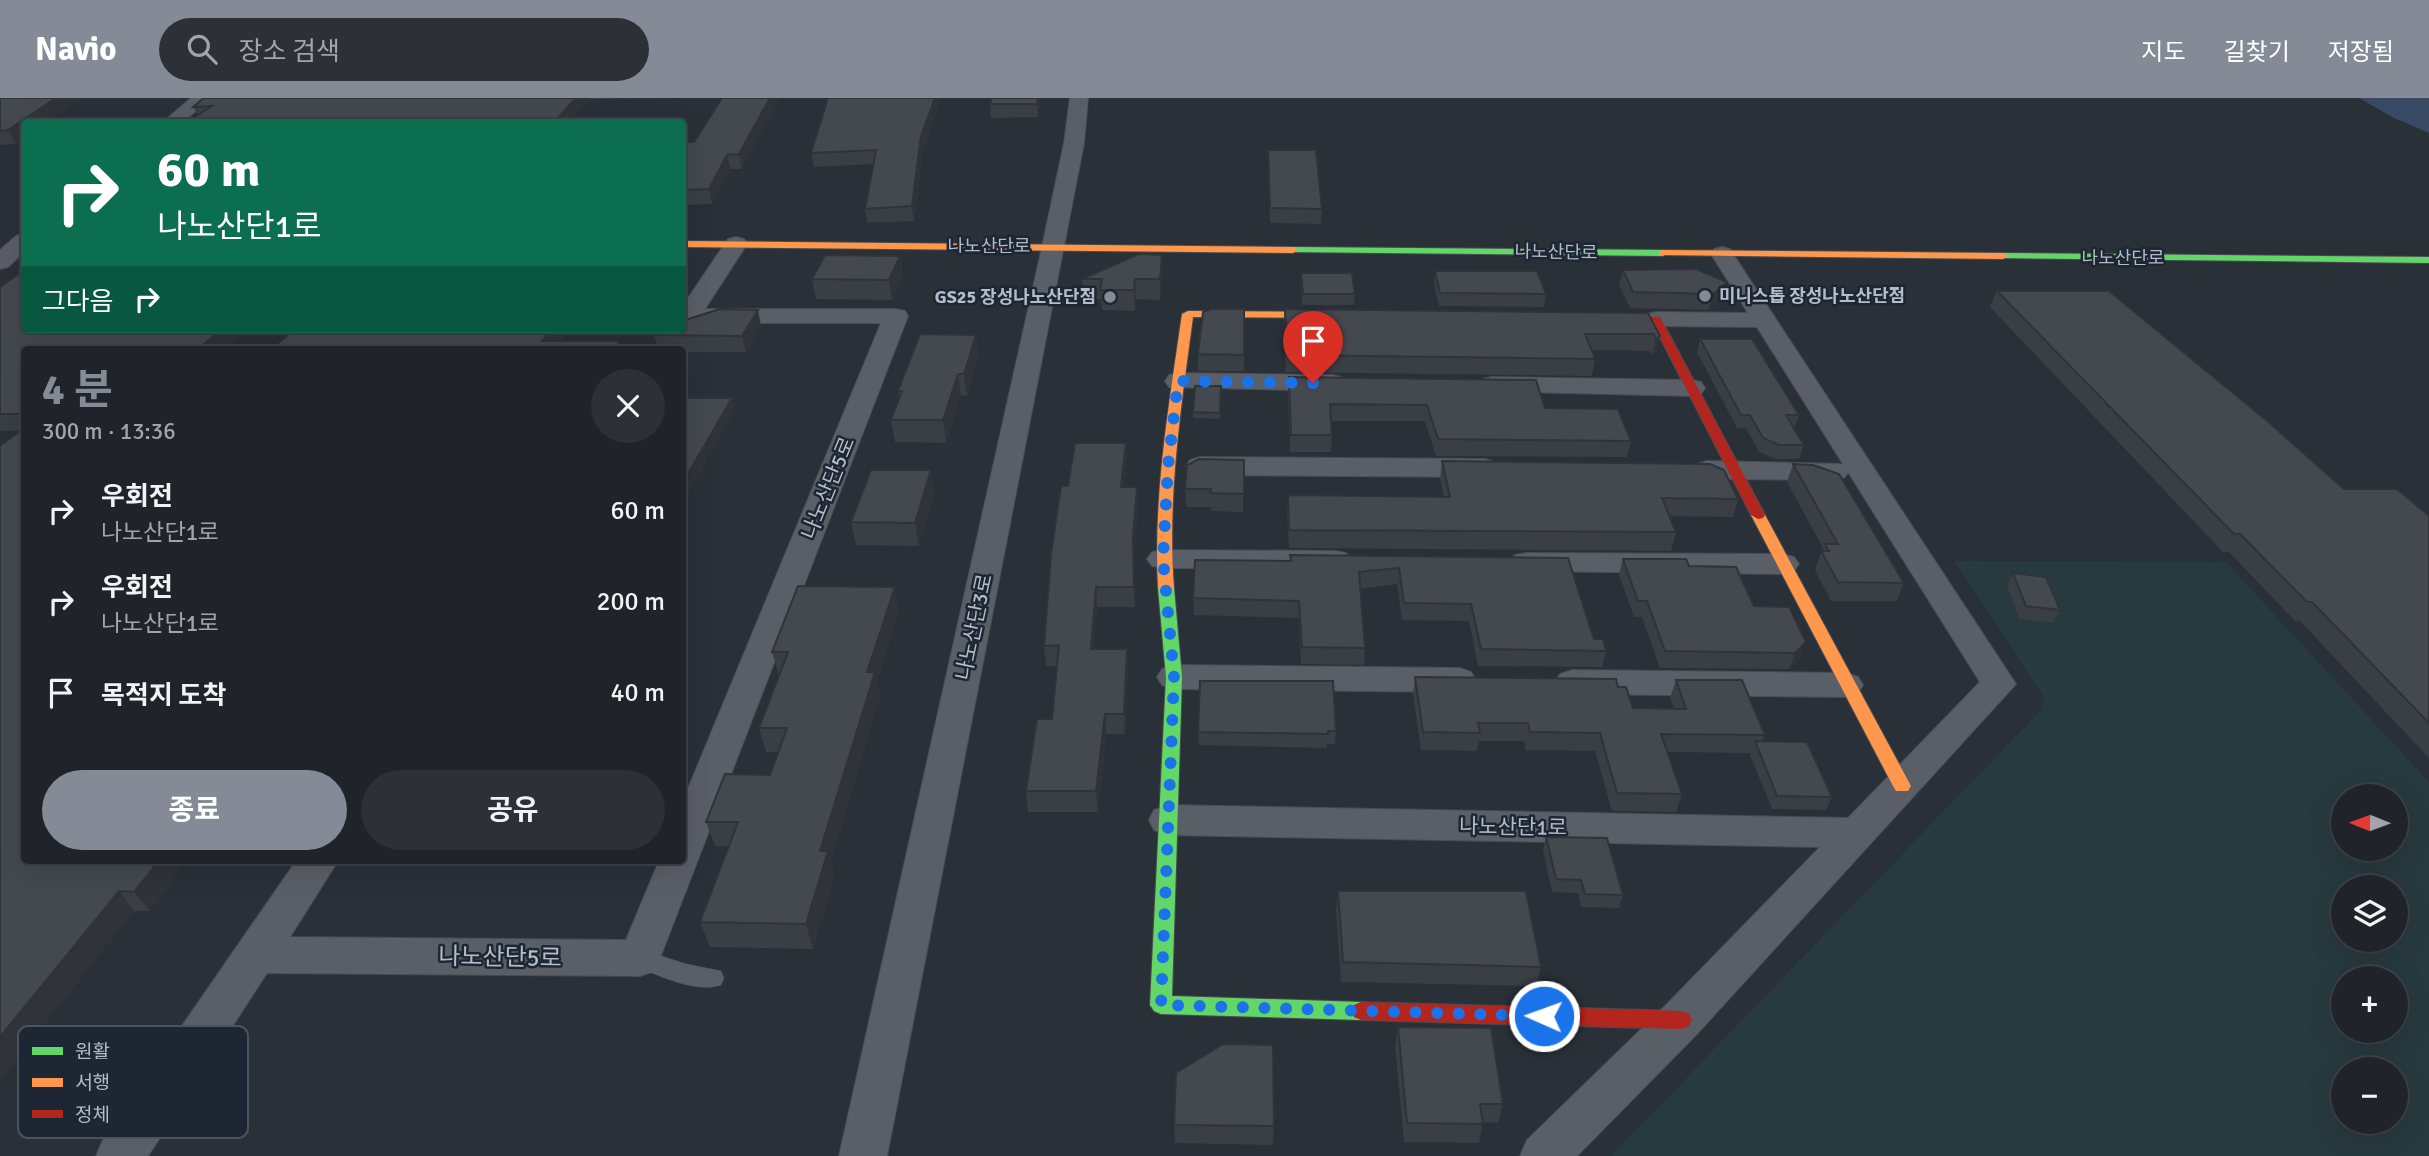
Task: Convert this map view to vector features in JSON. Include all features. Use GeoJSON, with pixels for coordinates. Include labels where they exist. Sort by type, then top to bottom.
{"type":"FeatureCollection","features":[{"type":"Feature","properties":{"kind":"street"},"geometry":{"type":"LineString","coordinates":[[176,119],[202,98]]}},
{"type":"Feature","properties":{"kind":"street","name":"나노산단3로"},"geometry":{"type":"LineString","coordinates":[[863,1156],[1053,247],[1074,143],[1079,98]]}},
{"type":"Feature","properties":{"kind":"street"},"geometry":{"type":"LineString","coordinates":[[0,262],[17,243]]}},
{"type":"Feature","properties":{"kind":"street","name":"나노산단로"},"geometry":{"type":"LineString","coordinates":[[686,244],[2429,260]]}},
{"type":"Feature","properties":{"kind":"street"},"geometry":{"type":"LineString","coordinates":[[686,321],[736,244]]}},
{"type":"Feature","properties":{"kind":"street"},"geometry":{"type":"LineString","coordinates":[[1544,1156],[1681,1020],[1999,684],[1762,320],[1722,254]]}},
{"type":"Feature","properties":{"kind":"street"},"geometry":{"type":"LineString","coordinates":[[1345,316],[1188,314],[1168,466],[1163,559],[1174,677],[1161,1005],[1681,1020]]}},
{"type":"Feature","properties":{"kind":"street","name":"나노산단5로"},"geometry":{"type":"LineString","coordinates":[[686,324],[896,316],[686,842]]}},
{"type":"Feature","properties":{"kind":"street"},"geometry":{"type":"LineString","coordinates":[[1588,318],[1762,320]]}},
{"type":"Feature","properties":{"kind":"street"},"geometry":{"type":"LineString","coordinates":[[1656,319],[1846,685],[1902,786]]}},
{"type":"Feature","properties":{"kind":"street"},"geometry":{"type":"LineString","coordinates":[[1178,381],[1353,383]]}},
{"type":"Feature","properties":{"kind":"street"},"geometry":{"type":"LineString","coordinates":[[1461,385],[1692,388]]}},
{"type":"Feature","properties":{"kind":"street"},"geometry":{"type":"LineString","coordinates":[[1168,466],[1511,468]]}},
{"type":"Feature","properties":{"kind":"street"},"geometry":{"type":"LineString","coordinates":[[1679,470],[1862,471]]}},
{"type":"Feature","properties":{"kind":"street"},"geometry":{"type":"LineString","coordinates":[[1163,559],[1366,561]]}},
{"type":"Feature","properties":{"kind":"street"},"geometry":{"type":"LineString","coordinates":[[1503,562],[1783,564]]}},
{"type":"Feature","properties":{"kind":"street"},"geometry":{"type":"LineString","coordinates":[[1174,677],[1497,681]]}},
{"type":"Feature","properties":{"kind":"street"},"geometry":{"type":"LineString","coordinates":[[1539,681],[1846,685]]}},
{"type":"Feature","properties":{"kind":"street","name":"나노산단1로"},"geometry":{"type":"LineString","coordinates":[[1168,820],[1857,833]]}},
{"type":"Feature","properties":{"kind":"street"},"geometry":{"type":"LineString","coordinates":[[206,1026],[316,864]]}},
{"type":"Feature","properties":{"kind":"street"},"geometry":{"type":"LineString","coordinates":[[640,958],[678,864]]}},
{"type":"Feature","properties":{"kind":"street","name":"나노산단5로"},"geometry":{"type":"LineString","coordinates":[[254,954],[640,958]]}},
{"type":"Feature","properties":{"kind":"street"},"geometry":{"type":"LineString","coordinates":[[120,1156],[132,1138]]}},
{"type":"Feature","properties":{"kind":"lane"},"geometry":{"type":"LineString","coordinates":[[640,958],[686,974],[713,978]]}},
{"type":"Feature","properties":{"kind":"green space"},"geometry":{"type":"Polygon","coordinates":[[[1954,561],[2226,562],[2429,782],[2429,1156],[1611,1156],[2042,709],[2044,697],[1954,561]]]}},
{"type":"Feature","properties":{"kind":"water"},"geometry":{"type":"Polygon","coordinates":[[[2359,98],[2429,98],[2429,133],[2394,118],[2359,98]]]}},
{"type":"Feature","properties":{"kind":"building"},"geometry":{"type":"Polygon","coordinates":[[[0,98],[56,98],[8,130],[0,131],[0,98]]]}},
{"type":"Feature","properties":{"kind":"building"},"geometry":{"type":"Polygon","coordinates":[[[204,98],[576,98],[557,119],[192,119],[212,106],[193,107],[204,98]]]}},
{"type":"Feature","properties":{"kind":"building"},"geometry":{"type":"Polygon","coordinates":[[[722,98],[770,98],[739,154],[727,155],[709,189],[686,190],[686,142],[694,142],[722,98]]]}},
{"type":"Feature","properties":{"kind":"building"},"geometry":{"type":"Polygon","coordinates":[[[828,98],[935,98],[921,136],[912,206],[865,209],[876,150],[811,153],[828,98]]]}},
{"type":"Feature","properties":{"kind":"building"},"geometry":{"type":"Polygon","coordinates":[[[992,98],[1038,98],[1037,104],[990,104],[992,98]]]}},
{"type":"Feature","properties":{"kind":"building"},"geometry":{"type":"Polygon","coordinates":[[[1268,150],[1316,150],[1322,209],[1270,208],[1268,150]]]}},
{"type":"Feature","properties":{"kind":"building"},"geometry":{"type":"Polygon","coordinates":[[[1139,254],[1162,255],[1160,279],[1135,279],[1134,290],[1100,290],[1102,279],[1082,279],[1139,254]]]}},
{"type":"Feature","properties":{"kind":"building"},"geometry":{"type":"Polygon","coordinates":[[[825,255],[900,256],[889,280],[812,279],[825,255]]]}},
{"type":"Feature","properties":{"kind":"building"},"geometry":{"type":"Polygon","coordinates":[[[1696,269],[1727,282],[1713,294],[1633,292],[1623,270],[1696,269]]]}},
{"type":"Feature","properties":{"kind":"building"},"geometry":{"type":"Polygon","coordinates":[[[1435,271],[1537,271],[1546,294],[1440,293],[1435,271]]]}},
{"type":"Feature","properties":{"kind":"building"},"geometry":{"type":"Polygon","coordinates":[[[21,272],[21,333],[217,333],[202,346],[21,346],[21,414],[0,414],[0,287],[21,272]]]}},
{"type":"Feature","properties":{"kind":"building"},"geometry":{"type":"Polygon","coordinates":[[[1301,273],[1352,273],[1355,294],[1303,294],[1301,273]]]}},
{"type":"Feature","properties":{"kind":"building"},"geometry":{"type":"Polygon","coordinates":[[[1997,291],[2109,291],[2266,420],[2344,489],[2397,489],[2429,516],[2429,723],[2312,602],[2307,602],[2240,534],[2234,534],[1997,291]]]}},
{"type":"Feature","properties":{"kind":"building"},"geometry":{"type":"Polygon","coordinates":[[[720,309],[758,310],[742,336],[654,335],[686,333],[686,320],[720,309]]]}},
{"type":"Feature","properties":{"kind":"building"},"geometry":{"type":"Polygon","coordinates":[[[1211,309],[1244,309],[1244,355],[1198,354],[1203,312],[1211,309]]]}},
{"type":"Feature","properties":{"kind":"building"},"geometry":{"type":"Polygon","coordinates":[[[1285,309],[1648,313],[1660,336],[1656,339],[1654,334],[1585,334],[1595,359],[1287,355],[1285,309]]]}},
{"type":"Feature","properties":{"kind":"building"},"geometry":{"type":"Polygon","coordinates":[[[290,333],[549,333],[542,341],[620,341],[617,346],[275,346],[290,333]]]}},
{"type":"Feature","properties":{"kind":"building"},"geometry":{"type":"Polygon","coordinates":[[[920,334],[976,335],[964,374],[958,374],[943,420],[891,420],[902,391],[898,391],[920,334]]]}},
{"type":"Feature","properties":{"kind":"building"},"geometry":{"type":"Polygon","coordinates":[[[1700,339],[1752,339],[1799,415],[1786,415],[1804,445],[1779,445],[1763,438],[1750,415],[1741,415],[1700,339]]]}},
{"type":"Feature","properties":{"kind":"building"},"geometry":{"type":"Polygon","coordinates":[[[1289,377],[1536,380],[1545,408],[1618,409],[1631,441],[1438,439],[1427,405],[1330,404],[1332,435],[1291,435],[1289,377]]]}},
{"type":"Feature","properties":{"kind":"building"},"geometry":{"type":"Polygon","coordinates":[[[1195,386],[1221,386],[1220,413],[1193,412],[1195,386]]]}},
{"type":"Feature","properties":{"kind":"building"},"geometry":{"type":"Polygon","coordinates":[[[686,398],[732,398],[686,477],[686,398]]]}},
{"type":"Feature","properties":{"kind":"building"},"geometry":{"type":"Polygon","coordinates":[[[21,430],[21,864],[156,864],[134,892],[119,891],[0,1037],[0,446],[21,430]]]}},
{"type":"Feature","properties":{"kind":"building"},"geometry":{"type":"Polygon","coordinates":[[[1075,443],[1126,443],[1121,487],[1137,487],[1133,537],[1134,587],[1096,587],[1091,649],[1127,649],[1124,714],[1105,714],[1096,791],[1026,791],[1037,719],[1052,719],[1059,645],[1044,646],[1051,554],[1061,486],[1068,486],[1075,443]]]}},
{"type":"Feature","properties":{"kind":"building"},"geometry":{"type":"Polygon","coordinates":[[[1199,459],[1244,460],[1244,494],[1210,493],[1211,489],[1185,489],[1187,465],[1199,459]]]}},
{"type":"Feature","properties":{"kind":"building"},"geometry":{"type":"Polygon","coordinates":[[[1442,461],[1710,464],[1724,470],[1738,499],[1662,498],[1676,532],[1289,530],[1288,495],[1450,497],[1442,461]]]}},
{"type":"Feature","properties":{"kind":"building"},"geometry":{"type":"Polygon","coordinates":[[[1793,464],[1813,465],[1839,474],[1904,583],[1838,582],[1821,551],[1829,551],[1825,544],[1838,544],[1793,464]]]}},
{"type":"Feature","properties":{"kind":"building"},"geometry":{"type":"Polygon","coordinates":[[[871,470],[931,470],[915,523],[851,522],[871,470]]]}},
{"type":"Feature","properties":{"kind":"building"},"geometry":{"type":"Polygon","coordinates":[[[1290,555],[1568,558],[1594,639],[1603,639],[1606,651],[1481,649],[1471,604],[1404,603],[1399,568],[1359,572],[1365,648],[1302,647],[1299,601],[1193,598],[1195,560],[1291,561],[1290,555]]]}},
{"type":"Feature","properties":{"kind":"building"},"geometry":{"type":"Polygon","coordinates":[[[1623,559],[1686,559],[1689,566],[1736,567],[1754,606],[1789,607],[1806,642],[1795,653],[1665,651],[1647,601],[1638,601],[1623,559]]]}},
{"type":"Feature","properties":{"kind":"building"},"geometry":{"type":"Polygon","coordinates":[[[2013,573],[2046,577],[2060,610],[2026,606],[2013,573]]]}},
{"type":"Feature","properties":{"kind":"building"},"geometry":{"type":"Polygon","coordinates":[[[798,586],[895,587],[867,672],[875,672],[820,851],[828,851],[806,924],[700,922],[738,822],[706,822],[725,774],[770,775],[787,728],[759,728],[788,652],[772,652],[798,586]]]}},
{"type":"Feature","properties":{"kind":"building"},"geometry":{"type":"Polygon","coordinates":[[[1415,677],[1616,679],[1618,687],[1626,687],[1633,708],[1686,709],[1676,680],[1742,680],[1765,735],[1661,734],[1682,794],[1617,793],[1600,733],[1530,732],[1528,723],[1478,723],[1480,733],[1423,732],[1415,677]]]}},
{"type":"Feature","properties":{"kind":"building"},"geometry":{"type":"Polygon","coordinates":[[[1200,681],[1333,681],[1336,731],[1328,731],[1328,734],[1198,732],[1200,681]]]}},
{"type":"Feature","properties":{"kind":"building"},"geometry":{"type":"Polygon","coordinates":[[[1755,741],[1807,742],[1832,797],[1777,796],[1755,741]]]}},
{"type":"Feature","properties":{"kind":"building"},"geometry":{"type":"Polygon","coordinates":[[[1546,837],[1607,838],[1623,895],[1585,894],[1581,880],[1556,879],[1546,837]]]}},
{"type":"Feature","properties":{"kind":"building"},"geometry":{"type":"Polygon","coordinates":[[[1338,891],[1526,891],[1541,967],[1343,962],[1338,891]]]}},
{"type":"Feature","properties":{"kind":"building"},"geometry":{"type":"Polygon","coordinates":[[[1398,1027],[1491,1028],[1503,1104],[1480,1104],[1483,1124],[1407,1123],[1398,1027]]]}},
{"type":"Feature","properties":{"kind":"building"},"geometry":{"type":"Polygon","coordinates":[[[1223,1044],[1273,1045],[1274,1126],[1174,1125],[1176,1073],[1223,1044]]]}},
{"type":"Feature","properties":{"kind":"traffic: fast"},"geometry":{"type":"LineString","coordinates":[[1293,250],[1663,253]]}},
{"type":"Feature","properties":{"kind":"traffic: fast"},"geometry":{"type":"LineString","coordinates":[[2003,256],[2429,260]]}},
{"type":"Feature","properties":{"kind":"traffic: fast"},"geometry":{"type":"LineString","coordinates":[[1166,588],[1174,677],[1161,1005],[1361,1011]]}},
{"type":"Feature","properties":{"kind":"traffic: slow"},"geometry":{"type":"LineString","coordinates":[[686,244],[1293,250]]}},
{"type":"Feature","properties":{"kind":"traffic: slow"},"geometry":{"type":"LineString","coordinates":[[1663,253],[2003,256]]}},
{"type":"Feature","properties":{"kind":"traffic: slow"},"geometry":{"type":"LineString","coordinates":[[1166,588],[1166,485],[1188,314],[1335,315]]}},
{"type":"Feature","properties":{"kind":"traffic: slow"},"geometry":{"type":"LineString","coordinates":[[1758,515],[1902,786]]}},
{"type":"Feature","properties":{"kind":"traffic: jam"},"geometry":{"type":"LineString","coordinates":[[1598,318],[1656,319],[1758,515]]}},
{"type":"Feature","properties":{"kind":"traffic: jam"},"geometry":{"type":"LineString","coordinates":[[1361,1011],[1681,1020]]}},
{"type":"Feature","properties":{"kind":"place","name":"미니스톱 장성나노산단점"},"geometry":{"type":"Point","coordinates":[1705,296]}},
{"type":"Feature","properties":{"kind":"place","name":"GS25 장성나노산단점"},"geometry":{"type":"Point","coordinates":[1110,297]}},
{"type":"Feature","properties":{"kind":"route"},"geometry":{"type":"LineString","coordinates":[[1313,383],[1178,381],[1168,466],[1163,559],[1174,677],[1161,1005],[1544,1016]]}}]}
